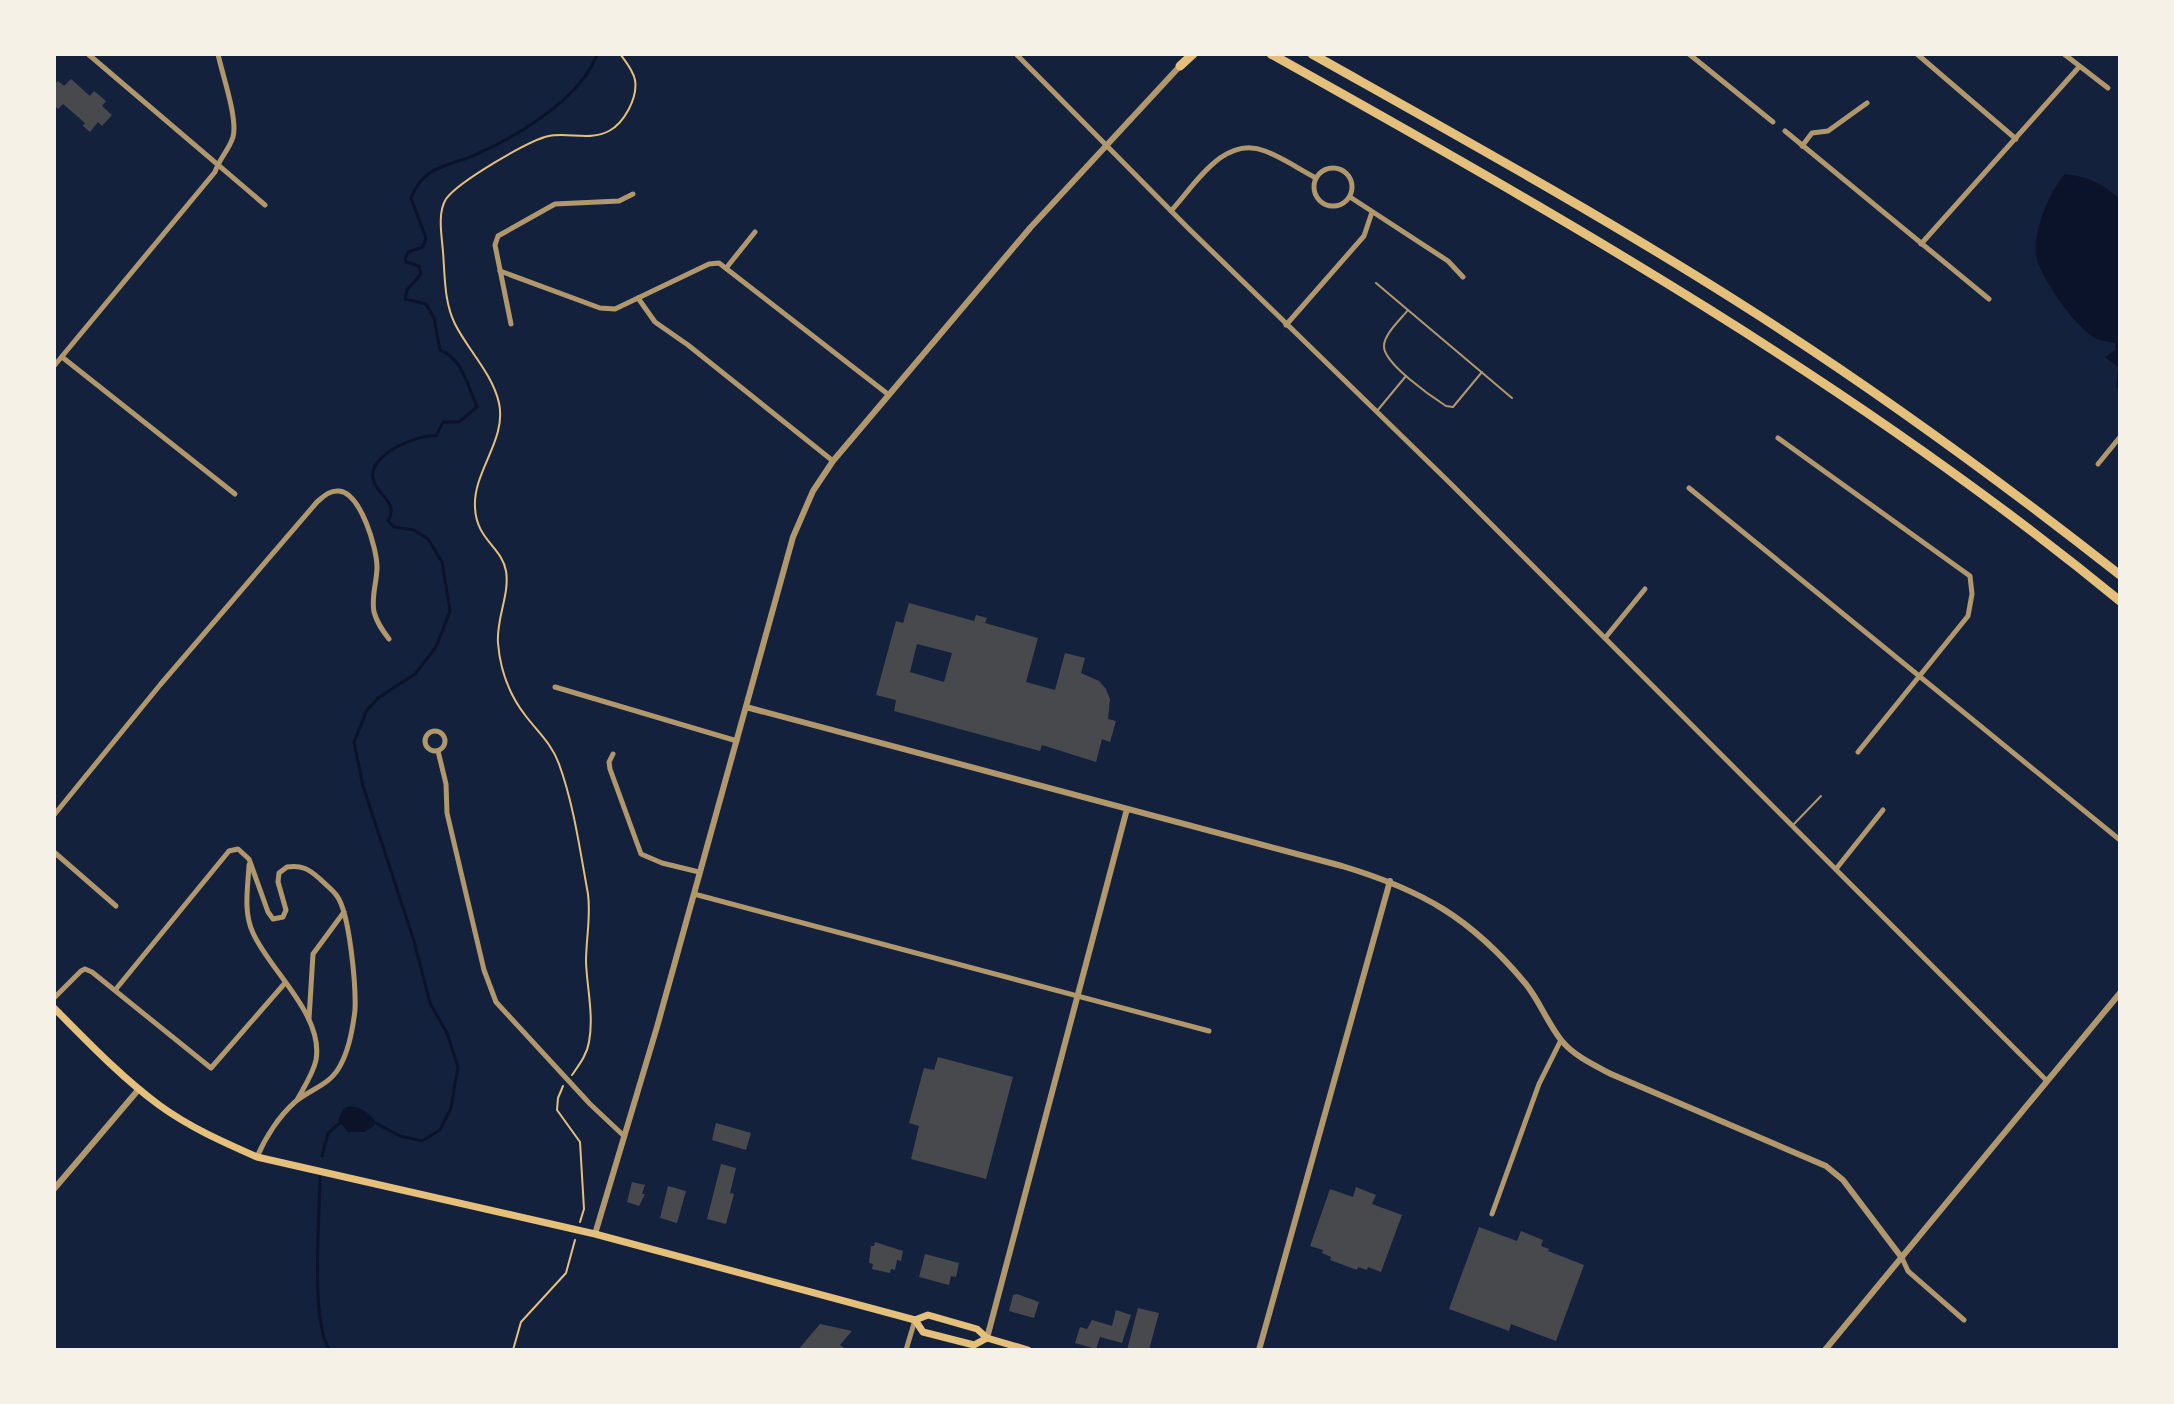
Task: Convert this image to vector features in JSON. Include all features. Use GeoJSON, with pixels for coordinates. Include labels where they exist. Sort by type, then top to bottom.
{"type":"FeatureCollection","features":[{"type":"Feature","properties":{"kind":"highway"},"geometry":{"type":"LineString","coordinates":[[1180,66],[1184,54]]}},
{"type":"Feature","properties":{"kind":"highway"},"geometry":{"type":"LineString","coordinates":[[1180,66],[1193,54]]}},
{"type":"Feature","properties":{"kind":"highway"},"geometry":{"type":"LineString","coordinates":[[1271,54],[1571,223],[1746,331],[1945,467],[2120,601]]}},
{"type":"Feature","properties":{"kind":"highway"},"geometry":{"type":"LineString","coordinates":[[1312,54],[1578,205],[1743,306],[1944,442],[2120,575]]}},
{"type":"Feature","properties":{"kind":"main road"},"geometry":{"type":"LineString","coordinates":[[54,1008],[139,1089],[187,1123],[257,1157],[595,1234],[915,1320],[928,1315],[977,1329],[987,1338],[1028,1350]]}},
{"type":"Feature","properties":{"kind":"main road"},"geometry":{"type":"LineString","coordinates":[[915,1320],[923,1332],[974,1345],[987,1338]]}},
{"type":"Feature","properties":{"kind":"street"},"geometry":{"type":"LineString","coordinates":[[88,54],[265,205]]}},
{"type":"Feature","properties":{"kind":"street"},"geometry":{"type":"LineString","coordinates":[[54,366],[215,172],[217,162],[233,135],[218,54]]}},
{"type":"Feature","properties":{"kind":"street"},"geometry":{"type":"LineString","coordinates":[[1016,54],[2047,1081]]}},
{"type":"Feature","properties":{"kind":"street"},"geometry":{"type":"LineString","coordinates":[[1689,54],[1773,122]]}},
{"type":"Feature","properties":{"kind":"street"},"geometry":{"type":"LineString","coordinates":[[1917,54],[2016,140]]}},
{"type":"Feature","properties":{"kind":"street"},"geometry":{"type":"LineString","coordinates":[[2064,54],[2108,88]]}},
{"type":"Feature","properties":{"kind":"street"},"geometry":{"type":"LineString","coordinates":[[595,1234],[797,524],[813,491],[833,461],[1030,228],[1180,66]]}},
{"type":"Feature","properties":{"kind":"street"},"geometry":{"type":"LineString","coordinates":[[1921,244],[2079,67]]}},
{"type":"Feature","properties":{"kind":"street"},"geometry":{"type":"LineString","coordinates":[[1802,146],[1812,133],[1828,131],[1867,103]]}},
{"type":"Feature","properties":{"kind":"street"},"geometry":{"type":"LineString","coordinates":[[1785,131],[1989,299]]}},
{"type":"Feature","properties":{"kind":"street"},"geometry":{"type":"LineString","coordinates":[[1171,211],[1222,155],[1239,148],[1263,149],[1316,178]]}},
{"type":"Feature","properties":{"kind":"street"},"geometry":{"type":"LineString","coordinates":[[1328,168],[1344,171],[1352,184],[1350,197],[1336,207],[1322,203],[1314,190],[1316,178],[1328,168]]}},
{"type":"Feature","properties":{"kind":"street"},"geometry":{"type":"LineString","coordinates":[[511,324],[495,245],[501,233],[555,204],[619,201],[633,194]]}},
{"type":"Feature","properties":{"kind":"street"},"geometry":{"type":"LineString","coordinates":[[1350,197],[1448,261],[1463,277]]}},
{"type":"Feature","properties":{"kind":"street"},"geometry":{"type":"LineString","coordinates":[[1286,325],[1364,236],[1372,212]]}},
{"type":"Feature","properties":{"kind":"street"},"geometry":{"type":"LineString","coordinates":[[727,267],[755,232]]}},
{"type":"Feature","properties":{"kind":"street"},"geometry":{"type":"LineString","coordinates":[[500,271],[600,308],[615,309],[709,264],[719,263],[889,395]]}},
{"type":"Feature","properties":{"kind":"street"},"geometry":{"type":"LineString","coordinates":[[638,298],[655,322],[833,461]]}},
{"type":"Feature","properties":{"kind":"street"},"geometry":{"type":"LineString","coordinates":[[62,357],[235,494]]}},
{"type":"Feature","properties":{"kind":"street"},"geometry":{"type":"LineString","coordinates":[[2098,464],[2120,437]]}},
{"type":"Feature","properties":{"kind":"street"},"geometry":{"type":"LineString","coordinates":[[1778,438],[1970,576],[1972,594],[1968,616],[1921,678],[1858,752]]}},
{"type":"Feature","properties":{"kind":"street"},"geometry":{"type":"LineString","coordinates":[[1689,488],[2120,840]]}},
{"type":"Feature","properties":{"kind":"street"},"geometry":{"type":"LineString","coordinates":[[54,815],[160,685],[328,493],[339,491],[349,495],[363,515],[374,544],[377,568],[374,610],[379,627],[389,639]]}},
{"type":"Feature","properties":{"kind":"street"},"geometry":{"type":"LineString","coordinates":[[1605,638],[1645,589]]}},
{"type":"Feature","properties":{"kind":"street"},"geometry":{"type":"LineString","coordinates":[[555,687],[737,741]]}},
{"type":"Feature","properties":{"kind":"street"},"geometry":{"type":"LineString","coordinates":[[746,707],[1390,881],[1426,897],[1481,938],[1527,984],[1561,1040],[1583,1059],[1611,1074],[1826,1166],[1843,1180],[1902,1258],[1908,1271],[1964,1320]]}},
{"type":"Feature","properties":{"kind":"street"},"geometry":{"type":"LineString","coordinates":[[432,731],[439,731],[444,736],[445,743],[438,751],[431,751],[425,742],[426,735],[432,731]]}},
{"type":"Feature","properties":{"kind":"street"},"geometry":{"type":"LineString","coordinates":[[438,751],[446,784],[447,813],[488,985],[506,1015],[624,1136]]}},
{"type":"Feature","properties":{"kind":"street"},"geometry":{"type":"LineString","coordinates":[[613,754],[610,769],[641,854],[699,872]]}},
{"type":"Feature","properties":{"kind":"street"},"geometry":{"type":"LineString","coordinates":[[987,1338],[1127,809]]}},
{"type":"Feature","properties":{"kind":"street"},"geometry":{"type":"LineString","coordinates":[[1836,869],[1883,810]]}},
{"type":"Feature","properties":{"kind":"street"},"geometry":{"type":"LineString","coordinates":[[116,989],[229,851],[238,849],[249,859],[273,919],[283,917],[286,910],[278,882],[279,873],[287,867],[308,868],[337,895],[345,911],[355,1011],[347,1049],[334,1076],[321,1088],[297,1101]]}},
{"type":"Feature","properties":{"kind":"street"},"geometry":{"type":"LineString","coordinates":[[54,852],[116,906]]}},
{"type":"Feature","properties":{"kind":"street"},"geometry":{"type":"LineString","coordinates":[[249,859],[247,905],[252,932],[309,1020],[317,1048],[315,1062],[297,1101],[263,1142],[257,1157]]}},
{"type":"Feature","properties":{"kind":"street"},"geometry":{"type":"LineString","coordinates":[[1259,1350],[1390,881]]}},
{"type":"Feature","properties":{"kind":"street"},"geometry":{"type":"LineString","coordinates":[[694,894],[1209,1031]]}},
{"type":"Feature","properties":{"kind":"street"},"geometry":{"type":"LineString","coordinates":[[309,1020],[313,954],[345,911]]}},
{"type":"Feature","properties":{"kind":"street"},"geometry":{"type":"LineString","coordinates":[[54,998],[85,969],[116,989],[211,1068],[285,983]]}},
{"type":"Feature","properties":{"kind":"street"},"geometry":{"type":"LineString","coordinates":[[1825,1350],[2120,993]]}},
{"type":"Feature","properties":{"kind":"street"},"geometry":{"type":"LineString","coordinates":[[1492,1214],[1539,1084],[1561,1040]]}},
{"type":"Feature","properties":{"kind":"street"},"geometry":{"type":"LineString","coordinates":[[54,1189],[139,1089]]}},
{"type":"Feature","properties":{"kind":"street"},"geometry":{"type":"LineString","coordinates":[[906,1350],[915,1320]]}},
{"type":"Feature","properties":{"kind":"lane"},"geometry":{"type":"LineString","coordinates":[[1376,283],[1512,398]]}},
{"type":"Feature","properties":{"kind":"lane"},"geometry":{"type":"LineString","coordinates":[[1408,310],[1386,337],[1383,346],[1387,357],[1406,375],[1446,406],[1453,407],[1482,372]]}},
{"type":"Feature","properties":{"kind":"lane"},"geometry":{"type":"LineString","coordinates":[[1376,412],[1406,375]]}},
{"type":"Feature","properties":{"kind":"lane"},"geometry":{"type":"LineString","coordinates":[[1793,826],[1821,796]]}},
{"type":"Feature","properties":{"kind":"path"},"geometry":{"type":"LineString","coordinates":[[582,1216],[580,1142],[556,1105],[589,1045],[591,1028],[586,965],[590,908],[559,764],[544,737],[522,712],[505,680],[498,641],[506,571],[502,560],[480,532],[475,508],[476,490],[497,435],[499,403],[488,377],[450,313],[441,221],[446,199],[490,165],[550,135],[598,134],[616,125],[633,99],[635,87],[635,78],[620,54]]}},
{"type":"Feature","properties":{"kind":"path"},"geometry":{"type":"LineString","coordinates":[[513,1350],[521,1322],[566,1273],[575,1241]]}},
{"type":"Feature","properties":{"kind":"water"},"geometry":{"type":"Polygon","coordinates":[[[2065,174],[2094,182],[2120,199],[2120,390],[2116,387],[2118,367],[2105,357],[2115,350],[2115,343],[2097,339],[2080,326],[2054,292],[2037,260],[2036,239],[2043,214],[2065,174]]]}},
{"type":"Feature","properties":{"kind":"water"},"geometry":{"type":"Polygon","coordinates":[[[350,1106],[367,1113],[375,1121],[374,1126],[364,1132],[348,1132],[338,1120],[343,1109],[350,1106]]]}},
{"type":"Feature","properties":{"kind":"building"},"geometry":{"type":"Polygon","coordinates":[[[71,79],[90,96],[94,91],[106,101],[102,106],[112,115],[102,126],[98,122],[90,132],[83,126],[85,123],[63,104],[58,109],[54,105],[54,85],[58,81],[64,86],[71,79]]]}},
{"type":"Feature","properties":{"kind":"building"},"geometry":{"type":"Polygon","coordinates":[[[909,603],[974,621],[976,615],[987,618],[985,623],[1038,638],[1026,682],[1055,690],[1065,653],[1085,658],[1081,673],[1099,681],[1110,699],[1108,719],[1116,721],[1110,742],[1102,739],[1096,762],[1042,745],[1040,751],[894,711],[896,700],[876,695],[896,621],[903,623],[909,603]],[[917,644],[910,672],[944,682],[952,653],[917,644]]]}},
{"type":"Feature","properties":{"kind":"building"},"geometry":{"type":"Polygon","coordinates":[[[938,1057],[1013,1077],[986,1179],[911,1159],[919,1126],[909,1123],[924,1068],[934,1070],[938,1057]]]}},
{"type":"Feature","properties":{"kind":"building"},"geometry":{"type":"Polygon","coordinates":[[[716,1123],[751,1133],[746,1150],[712,1140],[716,1123]]]}},
{"type":"Feature","properties":{"kind":"building"},"geometry":{"type":"Polygon","coordinates":[[[721,1164],[736,1168],[730,1193],[734,1194],[726,1224],[707,1219],[721,1164]]]}},
{"type":"Feature","properties":{"kind":"building"},"geometry":{"type":"Polygon","coordinates":[[[632,1182],[645,1185],[642,1194],[645,1194],[639,1206],[627,1202],[632,1182]]]}},
{"type":"Feature","properties":{"kind":"building"},"geometry":{"type":"Polygon","coordinates":[[[668,1186],[686,1191],[677,1223],[660,1218],[668,1186]]]}},
{"type":"Feature","properties":{"kind":"building"},"geometry":{"type":"Polygon","coordinates":[[[1356,1187],[1376,1195],[1372,1204],[1402,1215],[1381,1272],[1368,1267],[1367,1270],[1358,1267],[1357,1270],[1330,1260],[1331,1257],[1322,1253],[1323,1250],[1310,1246],[1330,1189],[1353,1197],[1356,1187]]]}},
{"type":"Feature","properties":{"kind":"building"},"geometry":{"type":"Polygon","coordinates":[[[1479,1227],[1517,1241],[1521,1231],[1543,1240],[1541,1246],[1548,1251],[1584,1265],[1556,1341],[1511,1324],[1509,1331],[1449,1309],[1479,1227]]]}},
{"type":"Feature","properties":{"kind":"building"},"geometry":{"type":"Polygon","coordinates":[[[875,1242],[903,1251],[901,1261],[897,1260],[895,1270],[891,1269],[890,1273],[872,1269],[873,1264],[869,1263],[871,1246],[875,1242]]]}},
{"type":"Feature","properties":{"kind":"building"},"geometry":{"type":"Polygon","coordinates":[[[925,1254],[959,1263],[956,1277],[951,1276],[949,1285],[919,1277],[925,1254]]]}},
{"type":"Feature","properties":{"kind":"building"},"geometry":{"type":"Polygon","coordinates":[[[1013,1295],[1039,1302],[1034,1318],[1009,1311],[1013,1295]]]}},
{"type":"Feature","properties":{"kind":"building"},"geometry":{"type":"Polygon","coordinates":[[[1138,1308],[1159,1313],[1149,1350],[1127,1350],[1138,1308]]]}},
{"type":"Feature","properties":{"kind":"building"},"geometry":{"type":"Polygon","coordinates":[[[1116,1310],[1131,1315],[1122,1343],[1100,1337],[1096,1349],[1075,1343],[1080,1327],[1087,1329],[1092,1320],[1112,1326],[1116,1310]]]}},
{"type":"Feature","properties":{"kind":"building"},"geometry":{"type":"Polygon","coordinates":[[[820,1324],[852,1331],[840,1345],[847,1350],[798,1350],[820,1324]]]}},
{"type":"Feature","properties":{"kind":"waterway"},"geometry":{"type":"LineString","coordinates":[[372,1121],[400,1136],[422,1141],[440,1130],[451,1108],[458,1067],[447,1033],[430,1003],[414,941],[363,786],[354,742],[367,710],[378,698],[415,674],[436,647],[450,611],[442,562],[428,539],[414,530],[394,527],[388,521],[391,508],[375,484],[374,469],[396,447],[418,438],[436,436],[443,422],[459,422],[477,407],[459,366],[440,350],[434,318],[426,304],[405,299],[407,290],[421,274],[419,266],[405,259],[408,252],[423,247],[426,238],[411,198],[416,187],[430,173],[475,155],[528,127],[563,101],[589,70],[597,54]]}},
{"type":"Feature","properties":{"kind":"waterway"},"geometry":{"type":"LineString","coordinates":[[322,1156],[328,1133],[340,1123]]}},
{"type":"Feature","properties":{"kind":"waterway"},"geometry":{"type":"LineString","coordinates":[[320,1176],[318,1293],[324,1337],[330,1350]]}}]}
